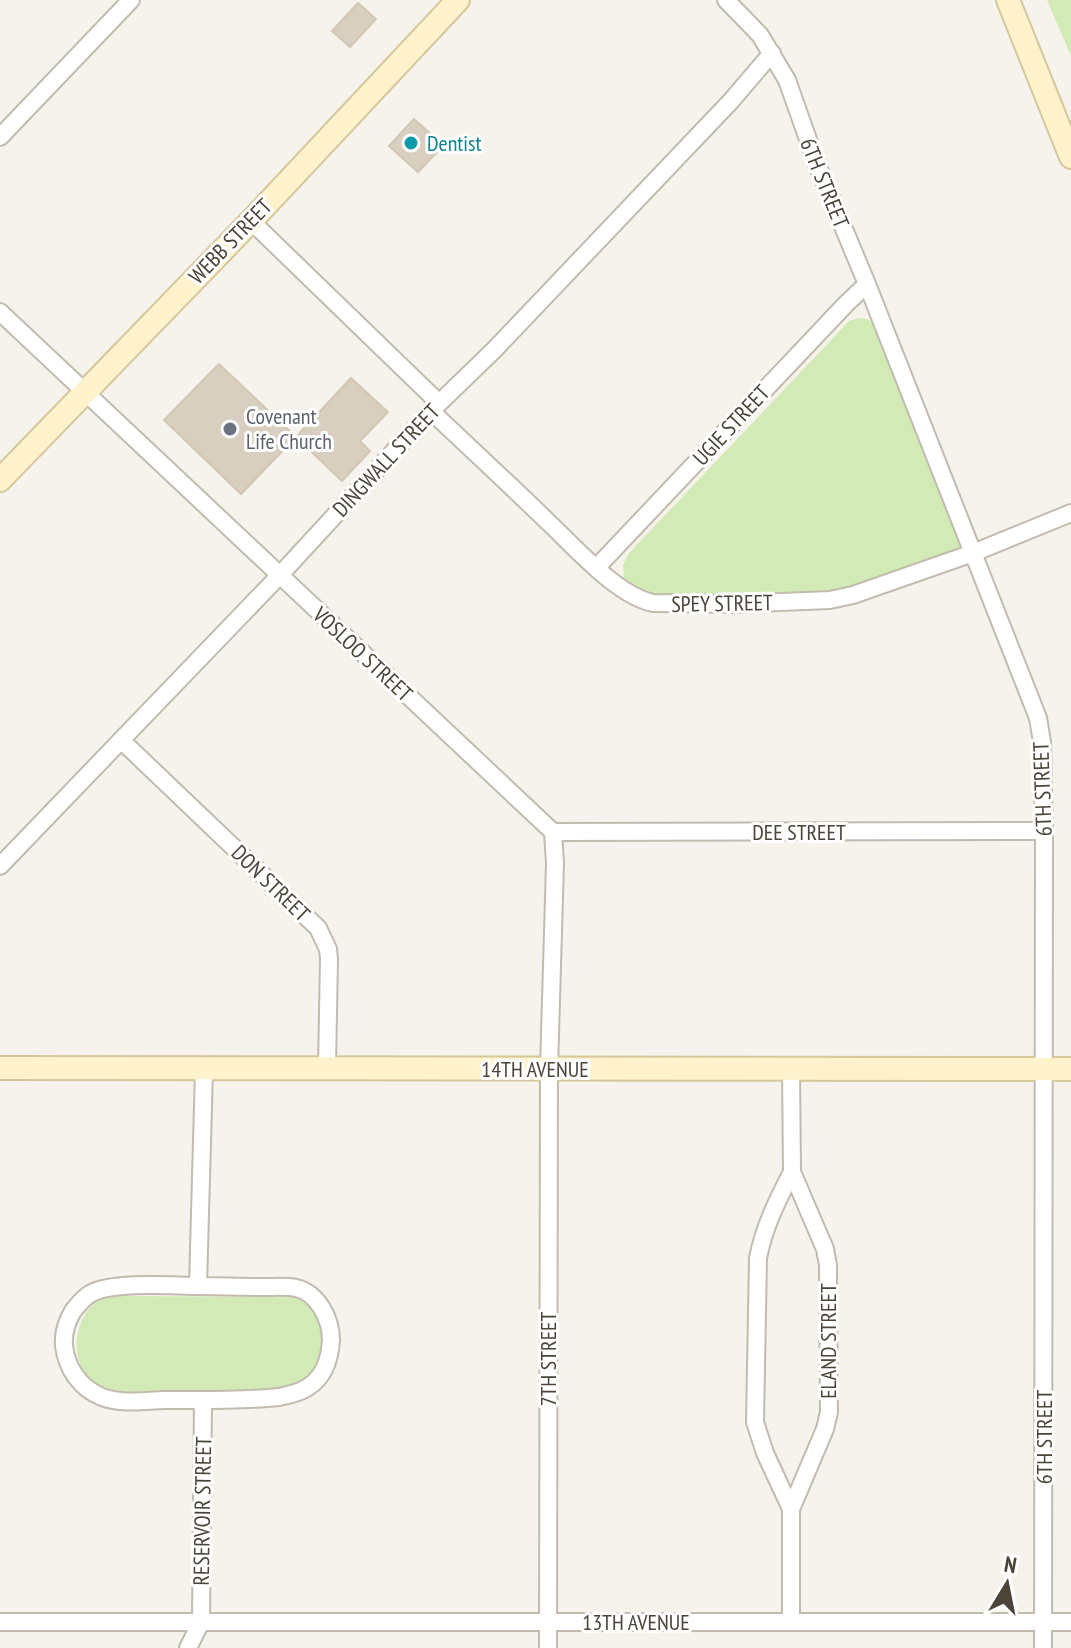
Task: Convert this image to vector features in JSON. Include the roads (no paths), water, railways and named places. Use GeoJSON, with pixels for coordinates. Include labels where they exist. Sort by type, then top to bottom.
{"type":"FeatureCollection","features":[{"type":"Feature","properties":{"kind":"street"},"geometry":{"type":"LineString","coordinates":[[0,137],[131,0]]}},
{"type":"Feature","properties":{"kind":"street","name":"WEBB STREET"},"geometry":{"type":"LineString","coordinates":[[0,480],[251,221],[458,0]]}},
{"type":"Feature","properties":{"kind":"street","name":"6TH STREET"},"geometry":{"type":"LineString","coordinates":[[726,0],[750,23],[787,80],[816,162],[1038,718],[1042,742],[1044,831],[1043,1648]]}},
{"type":"Feature","properties":{"kind":"street"},"geometry":{"type":"LineString","coordinates":[[1008,0],[1071,157]]}},
{"type":"Feature","properties":{"kind":"street","name":"DINGWALL STREET"},"geometry":{"type":"LineString","coordinates":[[0,866],[720,112],[772,53]]}},
{"type":"Feature","properties":{"kind":"street","name":"SPEY STREET"},"geometry":{"type":"LineString","coordinates":[[251,221],[597,567],[626,593],[643,601],[734,604],[830,600],[853,595],[973,553],[1071,513]]}},
{"type":"Feature","properties":{"kind":"street","name":"UGIE STREET"},"geometry":{"type":"LineString","coordinates":[[597,567],[867,284]]}},
{"type":"Feature","properties":{"kind":"street","name":"VOSLOO STREET"},"geometry":{"type":"LineString","coordinates":[[0,312],[553,832]]}},
{"type":"Feature","properties":{"kind":"street","name":"DON STREET"},"geometry":{"type":"LineString","coordinates":[[121,740],[318,928],[328,949],[329,959],[327,1067]]}},
{"type":"Feature","properties":{"kind":"street","name":"DEE STREET"},"geometry":{"type":"LineString","coordinates":[[553,832],[1044,831]]}},
{"type":"Feature","properties":{"kind":"street"},"geometry":{"type":"LineString","coordinates":[[549,1069],[555,863],[553,832]]}},
{"type":"Feature","properties":{"kind":"street","name":"14TH AVENUE"},"geometry":{"type":"LineString","coordinates":[[0,1068],[1071,1069]]}},
{"type":"Feature","properties":{"kind":"street","name":"ELAND STREET"},"geometry":{"type":"LineString","coordinates":[[791,1068],[792,1172],[827,1256],[829,1412],[825,1429],[791,1509],[791,1622]]}},
{"type":"Feature","properties":{"kind":"street"},"geometry":{"type":"LineString","coordinates":[[198,1286],[204,1069]]}},
{"type":"Feature","properties":{"kind":"street","name":"7TH STREET"},"geometry":{"type":"LineString","coordinates":[[548,1648],[549,1069]]}},
{"type":"Feature","properties":{"kind":"street","name":"ELAND STREET"},"geometry":{"type":"LineString","coordinates":[[791,1509],[765,1453],[755,1422],[758,1258],[769,1218],[792,1172]]}},
{"type":"Feature","properties":{"kind":"street"},"geometry":{"type":"LineString","coordinates":[[112,1287],[295,1288],[320,1305],[329,1322],[331,1344],[326,1367],[307,1388],[281,1397],[203,1400],[129,1401],[104,1398],[85,1388],[67,1359],[64,1339],[69,1319],[81,1300],[90,1293],[112,1287]]}},
{"type":"Feature","properties":{"kind":"street","name":"RESERVOIR STREET"},"geometry":{"type":"LineString","coordinates":[[201,1622],[203,1400]]}},
{"type":"Feature","properties":{"kind":"street","name":"13TH AVENUE"},"geometry":{"type":"LineString","coordinates":[[0,1622],[1071,1622]]}},
{"type":"Feature","properties":{"kind":"street"},"geometry":{"type":"LineString","coordinates":[[188,1648],[201,1622]]}},
{"type":"Feature","properties":{"kind":"place","name":"Dentist"},"geometry":{"type":"Point","coordinates":[411,143]}},
{"type":"Feature","properties":{"kind":"place","name":"Covenant Life Church"},"geometry":{"type":"Point","coordinates":[230,429]}}]}
